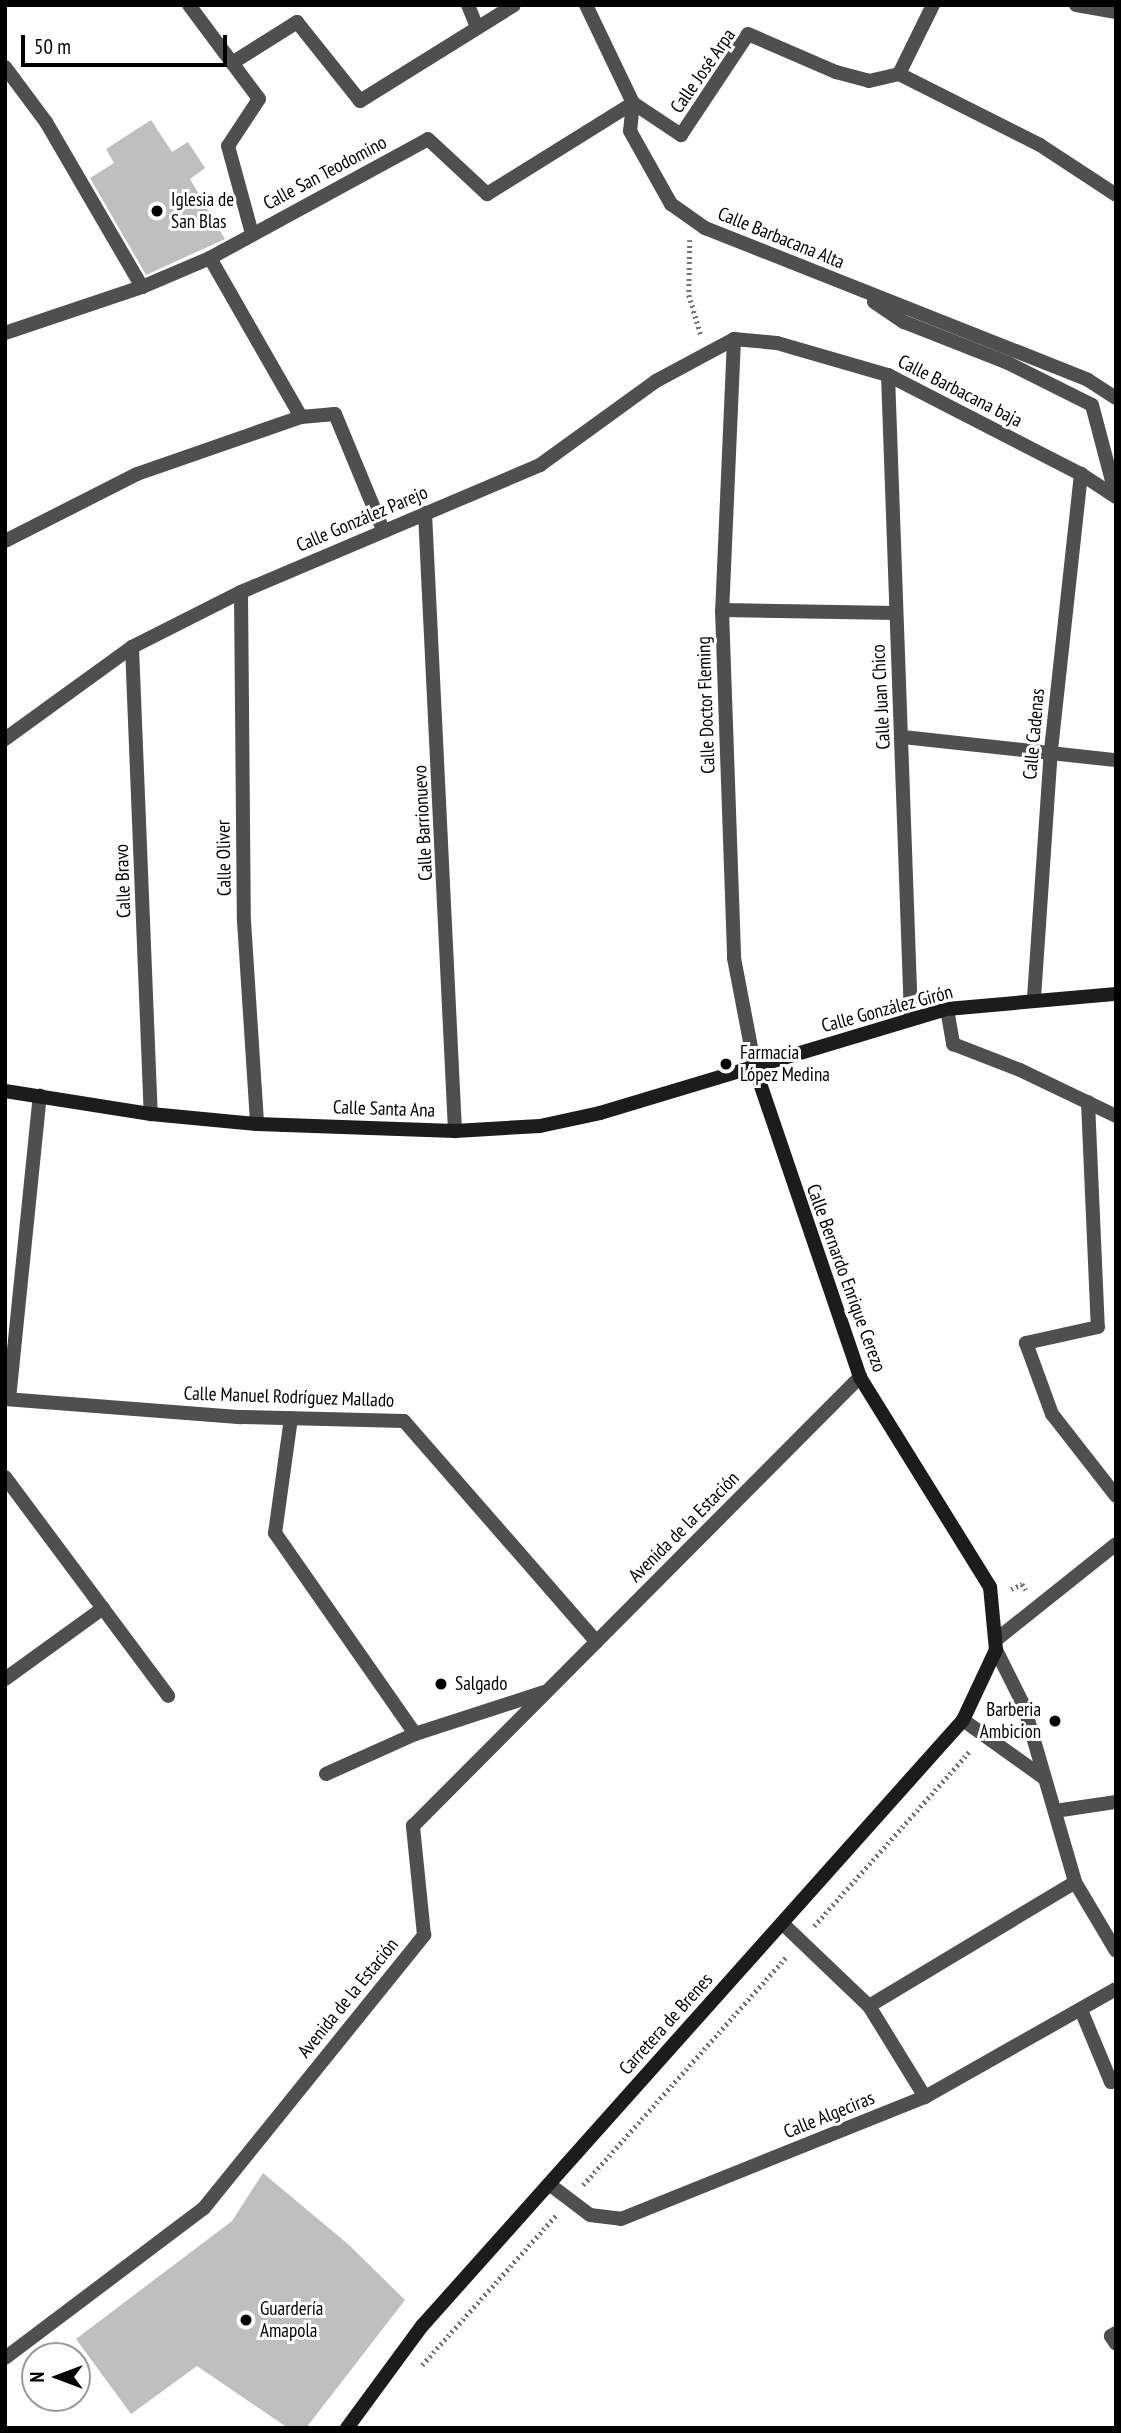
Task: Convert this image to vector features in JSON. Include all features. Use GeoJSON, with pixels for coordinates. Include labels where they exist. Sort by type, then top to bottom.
{"type":"FeatureCollection","features":[{"type":"Feature","properties":{"kind":"street"},"geometry":{"type":"LineString","coordinates":[[189,5],[259,99],[228,146],[251,234]]}},
{"type":"Feature","properties":{"kind":"street"},"geometry":{"type":"LineString","coordinates":[[468,5],[477,27]]}},
{"type":"Feature","properties":{"kind":"street"},"geometry":{"type":"LineString","coordinates":[[232,63],[297,22],[360,101],[514,5]]}},
{"type":"Feature","properties":{"kind":"street","name":"Calle Barbacana Alta"},"geometry":{"type":"LineString","coordinates":[[586,5],[633,103],[629,131],[671,204],[705,228],[1088,380],[1116,398]]}},
{"type":"Feature","properties":{"kind":"street"},"geometry":{"type":"LineString","coordinates":[[933,5],[898,74],[1040,145],[1116,195]]}},
{"type":"Feature","properties":{"kind":"street"},"geometry":{"type":"LineString","coordinates":[[1076,5],[1116,12]]}},
{"type":"Feature","properties":{"kind":"street","name":"Calle José Arpa"},"geometry":{"type":"LineString","coordinates":[[633,103],[681,135],[748,34],[869,81],[898,74]]}},
{"type":"Feature","properties":{"kind":"street"},"geometry":{"type":"LineString","coordinates":[[5,67],[46,122],[142,287]]}},
{"type":"Feature","properties":{"kind":"street","name":"Calle San Teodomino"},"geometry":{"type":"LineString","coordinates":[[5,333],[142,287],[210,258],[428,139],[487,194],[633,103]]}},
{"type":"Feature","properties":{"kind":"street"},"geometry":{"type":"LineString","coordinates":[[210,258],[300,417]]}},
{"type":"Feature","properties":{"kind":"street","name":"Calle Barbacana Alta"},"geometry":{"type":"LineString","coordinates":[[853,287],[904,323],[1009,363],[1092,405],[1116,497]]}},
{"type":"Feature","properties":{"kind":"street","name":"Calle González Parejo"},"geometry":{"type":"LineString","coordinates":[[5,739],[132,648],[240,592],[540,465],[656,381],[734,339]]}},
{"type":"Feature","properties":{"kind":"street","name":"Calle Barbacana baja"},"geometry":{"type":"LineString","coordinates":[[734,339],[777,342],[888,375],[1081,474],[1116,497]]}},
{"type":"Feature","properties":{"kind":"street","name":"Calle Doctor Fleming"},"geometry":{"type":"LineString","coordinates":[[734,339],[722,610],[734,958],[755,1068]]}},
{"type":"Feature","properties":{"kind":"street","name":"Calle Juan Chico"},"geometry":{"type":"LineString","coordinates":[[888,375],[911,1018]]}},
{"type":"Feature","properties":{"kind":"street"},"geometry":{"type":"LineString","coordinates":[[5,541],[137,474],[300,417],[335,415],[383,530]]}},
{"type":"Feature","properties":{"kind":"street","name":"Calle Cadenas"},"geometry":{"type":"LineString","coordinates":[[1034,998],[1051,750],[1081,474]]}},
{"type":"Feature","properties":{"kind":"street","name":"Calle Barrionuevo"},"geometry":{"type":"LineString","coordinates":[[425,513],[454,1131]]}},
{"type":"Feature","properties":{"kind":"street","name":"Calle Oliver"},"geometry":{"type":"LineString","coordinates":[[240,592],[244,921],[257,1124]]}},
{"type":"Feature","properties":{"kind":"street"},"geometry":{"type":"LineString","coordinates":[[722,610],[896,613]]}},
{"type":"Feature","properties":{"kind":"street","name":"Calle Bravo"},"geometry":{"type":"LineString","coordinates":[[132,648],[151,1114]]}},
{"type":"Feature","properties":{"kind":"street"},"geometry":{"type":"LineString","coordinates":[[903,737],[1051,750],[1116,760]]}},
{"type":"Feature","properties":{"kind":"street","name":"Calle González Girón"},"geometry":{"type":"LineString","coordinates":[[755,1068],[947,1009],[1034,998],[1116,994]]}},
{"type":"Feature","properties":{"kind":"street"},"geometry":{"type":"LineString","coordinates":[[947,1009],[953,1044],[1116,1116]]}},
{"type":"Feature","properties":{"kind":"street","name":"Calle Santa Ana"},"geometry":{"type":"LineString","coordinates":[[5,1091],[151,1114],[257,1124],[454,1131],[540,1126],[600,1114],[755,1068]]}},
{"type":"Feature","properties":{"kind":"street","name":"Calle Bernardo Enrique Cerezo"},"geometry":{"type":"LineString","coordinates":[[755,1068],[860,1377],[990,1587],[996,1644]]}},
{"type":"Feature","properties":{"kind":"street"},"geometry":{"type":"LineString","coordinates":[[7,1399],[40,1096]]}},
{"type":"Feature","properties":{"kind":"street"},"geometry":{"type":"LineString","coordinates":[[1088,1102],[1098,1327],[1026,1343],[1052,1414],[1116,1496]]}},
{"type":"Feature","properties":{"kind":"street","name":"Avenida de la Estación"},"geometry":{"type":"LineString","coordinates":[[5,2358],[204,2208],[424,1935],[413,1826],[860,1377]]}},
{"type":"Feature","properties":{"kind":"street","name":"Calle Manuel Rodríguez Mallado"},"geometry":{"type":"LineString","coordinates":[[7,1399],[291,1418],[404,1421],[597,1642]]}},
{"type":"Feature","properties":{"kind":"street"},"geometry":{"type":"LineString","coordinates":[[291,1418],[275,1533],[415,1734]]}},
{"type":"Feature","properties":{"kind":"street"},"geometry":{"type":"LineString","coordinates":[[5,1476],[168,1696]]}},
{"type":"Feature","properties":{"kind":"street"},"geometry":{"type":"LineString","coordinates":[[1116,1544],[1035,1606],[996,1644],[1024,1706],[1075,1882],[1116,1951]]}},
{"type":"Feature","properties":{"kind":"street"},"geometry":{"type":"LineString","coordinates":[[5,1679],[103,1608]]}},
{"type":"Feature","properties":{"kind":"street","name":"Carretera de Brenes"},"geometry":{"type":"LineString","coordinates":[[347,2428],[422,2326],[963,1720],[996,1644]]}},
{"type":"Feature","properties":{"kind":"street"},"geometry":{"type":"LineString","coordinates":[[326,1774],[415,1734],[548,1691]]}},
{"type":"Feature","properties":{"kind":"street"},"geometry":{"type":"LineString","coordinates":[[963,1720],[1044,1779]]}},
{"type":"Feature","properties":{"kind":"street"},"geometry":{"type":"LineString","coordinates":[[1055,1811],[1116,1802]]}},
{"type":"Feature","properties":{"kind":"street"},"geometry":{"type":"LineString","coordinates":[[869,2006],[1075,1882]]}},
{"type":"Feature","properties":{"kind":"street"},"geometry":{"type":"LineString","coordinates":[[782,1923],[869,2006],[925,2097]]}},
{"type":"Feature","properties":{"kind":"street","name":"Calle Algeciras"},"geometry":{"type":"LineString","coordinates":[[549,2184],[590,2215],[621,2219],[925,2097],[1116,1989]]}},
{"type":"Feature","properties":{"kind":"street"},"geometry":{"type":"LineString","coordinates":[[1081,2010],[1111,2082],[1116,2080]]}},
{"type":"Feature","properties":{"kind":"path"},"geometry":{"type":"LineString","coordinates":[[690,218],[689,295],[706,353]]}},
{"type":"Feature","properties":{"kind":"path"},"geometry":{"type":"LineString","coordinates":[[1004,1578],[1011,1589],[1022,1584],[1035,1606]]}},
{"type":"Feature","properties":{"kind":"path"},"geometry":{"type":"LineString","coordinates":[[420,2367],[984,1736]]}},
{"type":"Feature","properties":{"kind":"building","name":"Iglesia de San Blas"},"geometry":{"type":"Polygon","coordinates":[[[151,120],[172,152],[188,142],[205,168],[190,179],[225,239],[146,275],[90,178],[114,163],[106,149],[151,120]]]}},
{"type":"Feature","properties":{"kind":"building","name":"Guardería Amapola"},"geometry":{"type":"Polygon","coordinates":[[[263,2173],[349,2245],[405,2300],[306,2428],[288,2428],[197,2366],[131,2414],[91,2359],[91,2342],[78,2342],[76,2339],[232,2221],[263,2173]]]}},
{"type":"Feature","properties":{"kind":"place","name":"Iglesia de San Blas"},"geometry":{"type":"Point","coordinates":[157,211]}},
{"type":"Feature","properties":{"kind":"place","name":"Farmacia López Medina"},"geometry":{"type":"Point","coordinates":[726,1064]}},
{"type":"Feature","properties":{"kind":"place","name":"Salgado"},"geometry":{"type":"Point","coordinates":[441,1684]}},
{"type":"Feature","properties":{"kind":"place","name":"Barberia Ambicion"},"geometry":{"type":"Point","coordinates":[1055,1721]}},
{"type":"Feature","properties":{"kind":"place","name":"Guardería Amapola"},"geometry":{"type":"Point","coordinates":[246,2320]}}]}
